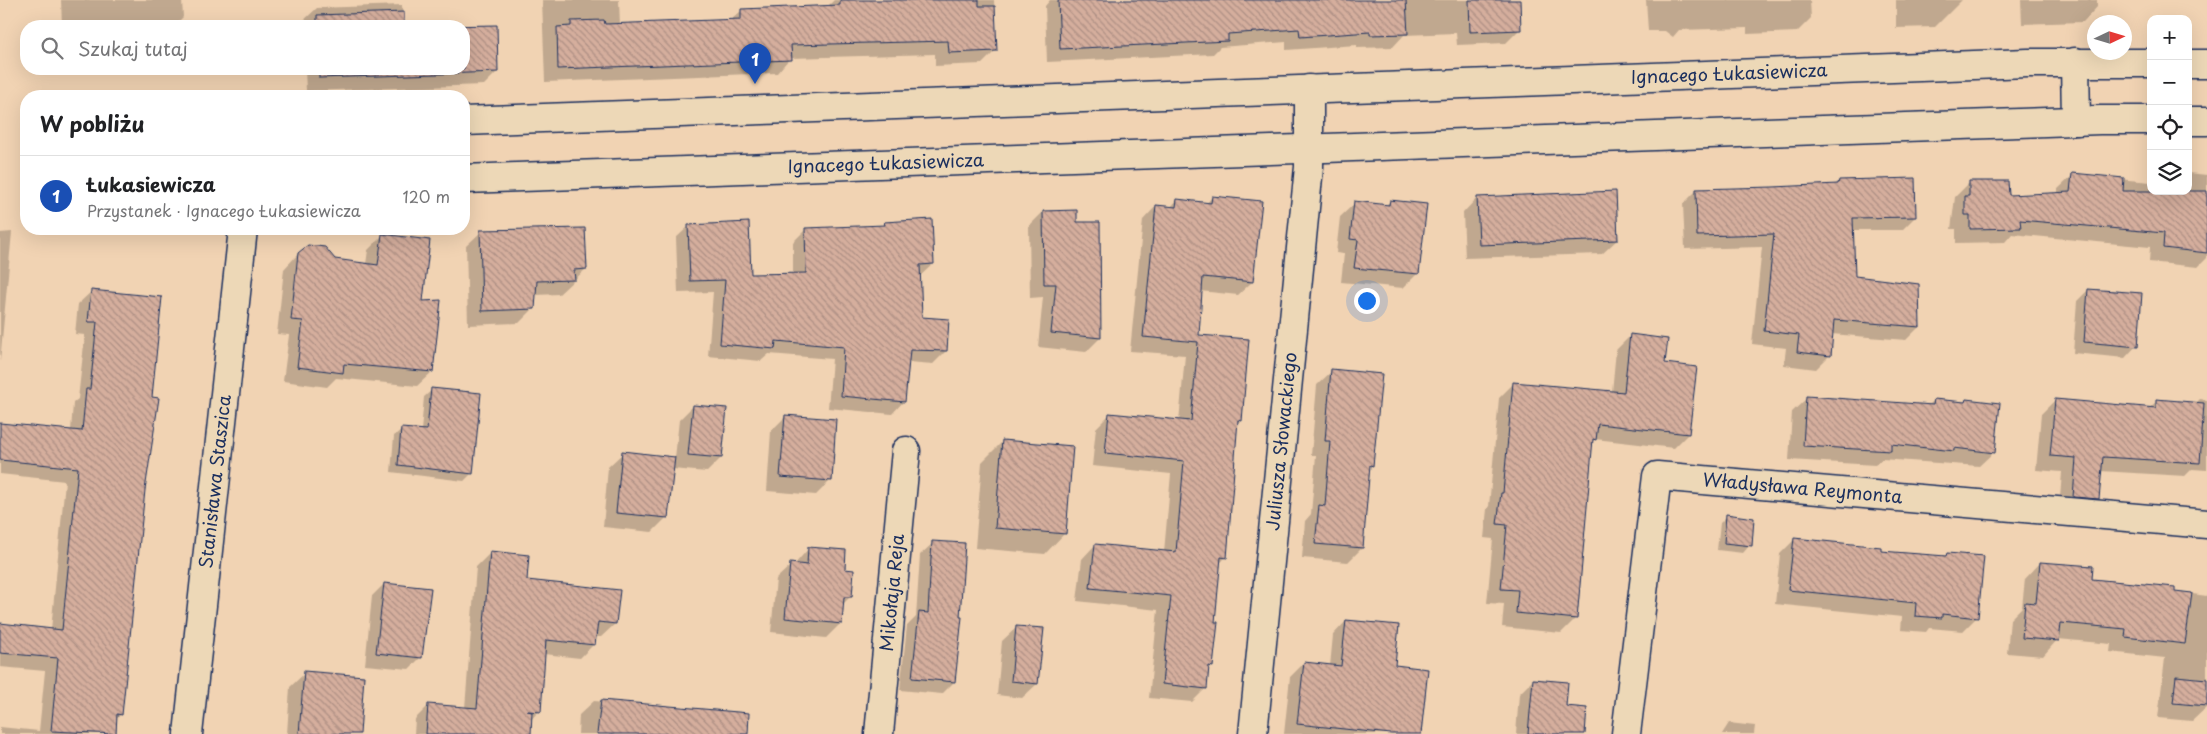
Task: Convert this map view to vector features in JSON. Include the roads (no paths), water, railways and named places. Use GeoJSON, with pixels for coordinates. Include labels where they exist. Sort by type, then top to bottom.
{"type":"FeatureCollection","features":[{"type":"Feature","properties":{"kind":"street","name":"Ignacego Łukasiewicza"},"geometry":{"type":"LineString","coordinates":[[470,121],[1309,88],[2075,62],[2147,64]]}},
{"type":"Feature","properties":{"kind":"street"},"geometry":{"type":"LineString","coordinates":[[2075,62],[2076,121]]}},
{"type":"Feature","properties":{"kind":"street"},"geometry":{"type":"LineString","coordinates":[[2192,64],[2207,64]]}},
{"type":"Feature","properties":{"kind":"street"},"geometry":{"type":"LineString","coordinates":[[1309,88],[1309,148]]}},
{"type":"Feature","properties":{"kind":"street","name":"Ignacego Łukasiewicza"},"geometry":{"type":"LineString","coordinates":[[470,179],[2076,121],[2147,120]]}},
{"type":"Feature","properties":{"kind":"street"},"geometry":{"type":"LineString","coordinates":[[2192,121],[2207,121]]}},
{"type":"Feature","properties":{"kind":"street","name":"Juliusza Słowackiego"},"geometry":{"type":"LineString","coordinates":[[1253,734],[1309,148]]}},
{"type":"Feature","properties":{"kind":"street","name":"Stanisława Staszica"},"geometry":{"type":"LineString","coordinates":[[188,734],[242,235]]}},
{"type":"Feature","properties":{"kind":"street","name":"Mikołaja Reja"},"geometry":{"type":"LineString","coordinates":[[879,734],[906,451]]}},
{"type":"Feature","properties":{"kind":"street","name":"Władysława Reymonta"},"geometry":{"type":"LineString","coordinates":[[1626,734],[1657,476],[2207,524]]}},
{"type":"Feature","properties":{"kind":"place","name":"Łukasiewicza"},"geometry":{"type":"Point","coordinates":[755,84]}}]}
